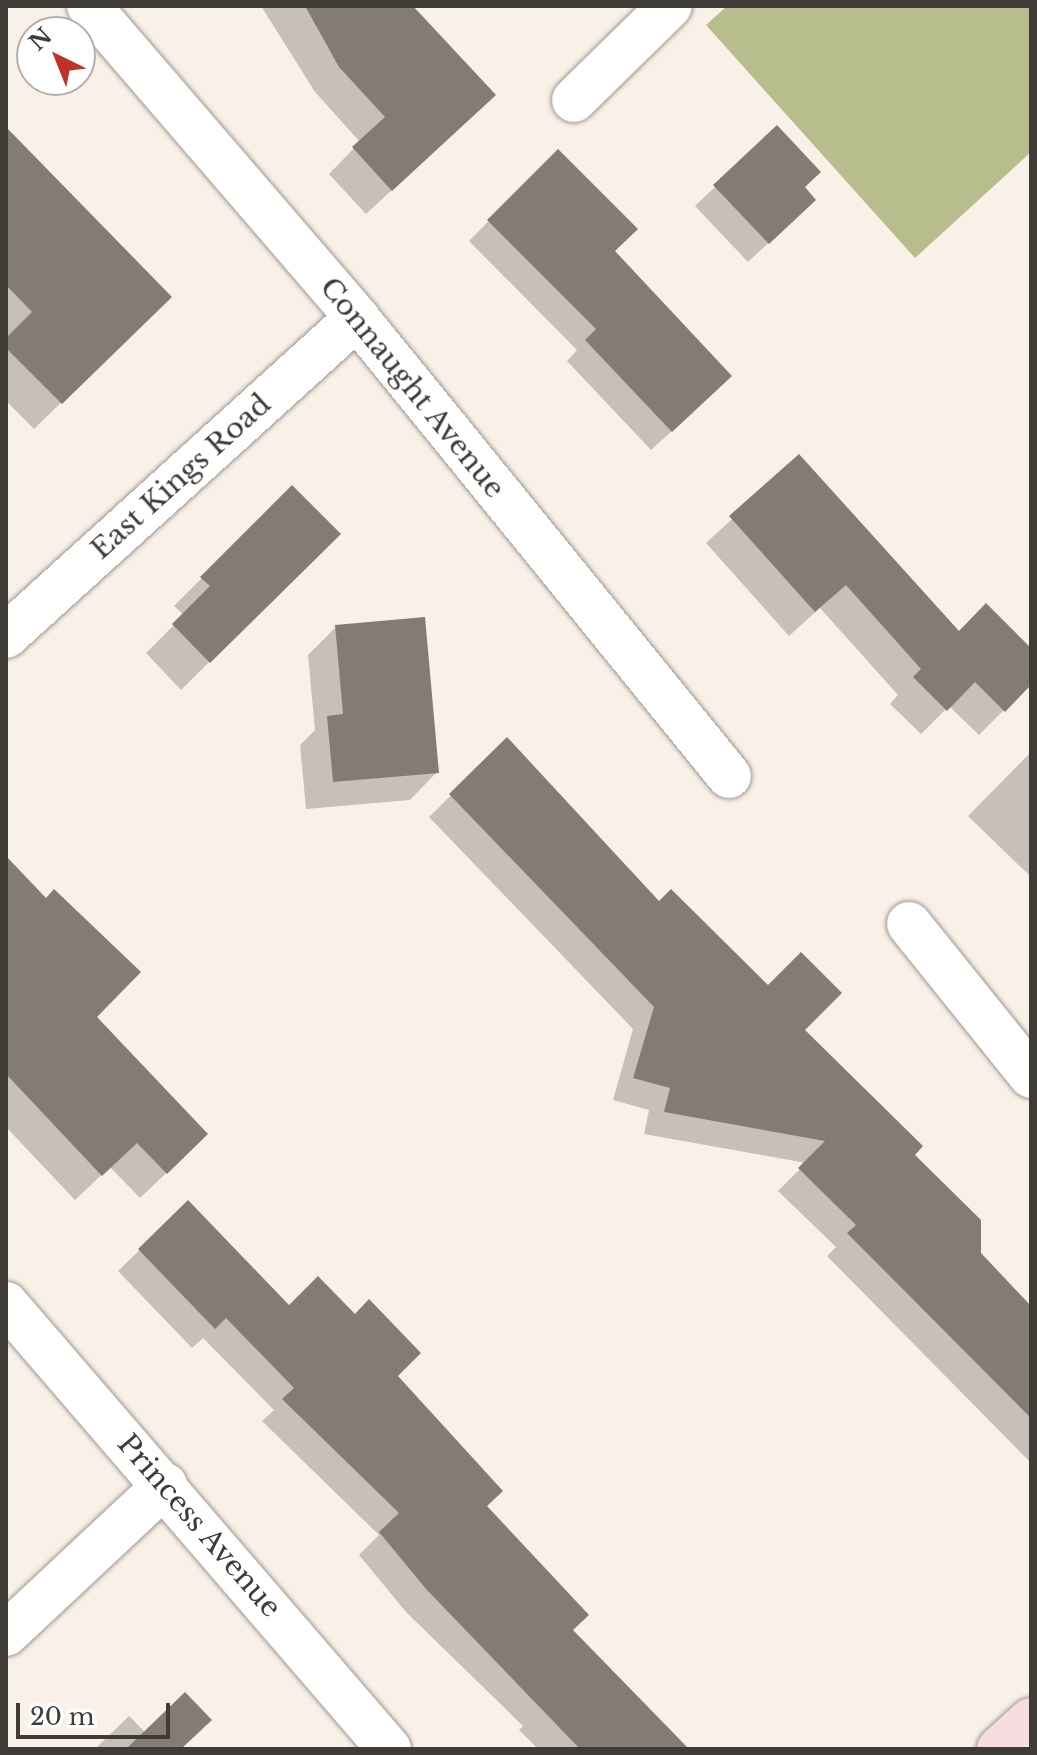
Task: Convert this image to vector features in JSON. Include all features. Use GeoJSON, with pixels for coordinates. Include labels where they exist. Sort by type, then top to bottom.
{"type":"FeatureCollection","features":[{"type":"Feature","properties":{"kind":"main road"},"geometry":{"type":"LineString","coordinates":[[999,1749],[1031,1720]]}},
{"type":"Feature","properties":{"kind":"street","name":"Connaught Avenue"},"geometry":{"type":"LineString","coordinates":[[89,6],[357,318],[729,776]]}},
{"type":"Feature","properties":{"kind":"street"},"geometry":{"type":"LineString","coordinates":[[574,100],[670,6]]}},
{"type":"Feature","properties":{"kind":"street","name":"East Kings Road"},"geometry":{"type":"LineString","coordinates":[[6,636],[357,318]]}},
{"type":"Feature","properties":{"kind":"street"},"geometry":{"type":"LineString","coordinates":[[909,924],[1031,1076]]}},
{"type":"Feature","properties":{"kind":"street","name":"Princess Avenue"},"geometry":{"type":"LineString","coordinates":[[6,1304],[165,1485],[389,1749]]}},
{"type":"Feature","properties":{"kind":"street"},"geometry":{"type":"LineString","coordinates":[[6,1634],[165,1485]]}},
{"type":"Feature","properties":{"kind":"green space"},"geometry":{"type":"Polygon","coordinates":[[[727,6],[1031,6],[1031,152],[915,258],[706,25],[727,6]]]}},
{"type":"Feature","properties":{"kind":"building"},"geometry":{"type":"Polygon","coordinates":[[[305,6],[413,6],[496,95],[392,191],[352,147],[385,117],[339,67],[305,6]]]}},
{"type":"Feature","properties":{"kind":"building"},"geometry":{"type":"Polygon","coordinates":[[[777,125],[821,172],[805,187],[816,200],[769,244],[713,185],[777,125]]]}},
{"type":"Feature","properties":{"kind":"building"},"geometry":{"type":"Polygon","coordinates":[[[6,127],[172,297],[62,404],[6,348],[6,338],[32,312],[6,285],[6,127]]]}},
{"type":"Feature","properties":{"kind":"building"},"geometry":{"type":"Polygon","coordinates":[[[558,149],[638,229],[615,251],[732,376],[672,432],[585,340],[596,329],[487,220],[558,149]]]}},
{"type":"Feature","properties":{"kind":"building"},"geometry":{"type":"Polygon","coordinates":[[[799,454],[959,631],[986,603],[1031,648],[1031,685],[1005,712],[975,682],[947,711],[913,677],[921,669],[846,585],[815,612],[729,516],[799,454]]]}},
{"type":"Feature","properties":{"kind":"building"},"geometry":{"type":"Polygon","coordinates":[[[292,485],[341,534],[210,663],[172,624],[210,586],[200,577],[292,485]]]}},
{"type":"Feature","properties":{"kind":"building"},"geometry":{"type":"Polygon","coordinates":[[[425,617],[439,773],[333,782],[327,716],[343,714],[335,625],[425,617]]]}},
{"type":"Feature","properties":{"kind":"building"},"geometry":{"type":"Polygon","coordinates":[[[507,737],[659,901],[671,889],[768,985],[801,952],[842,993],[805,1030],[923,1146],[915,1155],[981,1220],[981,1253],[1031,1306],[1031,1418],[847,1233],[856,1225],[798,1168],[825,1141],[664,1112],[670,1088],[633,1078],[654,1007],[449,794],[507,737]]]}},
{"type":"Feature","properties":{"kind":"building"},"geometry":{"type":"Polygon","coordinates":[[[6,856],[46,898],[54,889],[141,972],[97,1017],[208,1134],[167,1174],[137,1143],[102,1176],[6,1074],[6,856]]]}},
{"type":"Feature","properties":{"kind":"building"},"geometry":{"type":"Polygon","coordinates":[[[188,1200],[289,1305],[318,1276],[355,1314],[369,1299],[421,1353],[398,1376],[503,1491],[487,1506],[589,1615],[573,1630],[689,1749],[580,1749],[427,1590],[379,1532],[399,1513],[282,1399],[294,1388],[226,1318],[215,1329],[138,1249],[188,1200]]]}},
{"type":"Feature","properties":{"kind":"building"},"geometry":{"type":"Polygon","coordinates":[[[185,1692],[212,1720],[181,1749],[126,1749],[185,1692]]]}}]}
